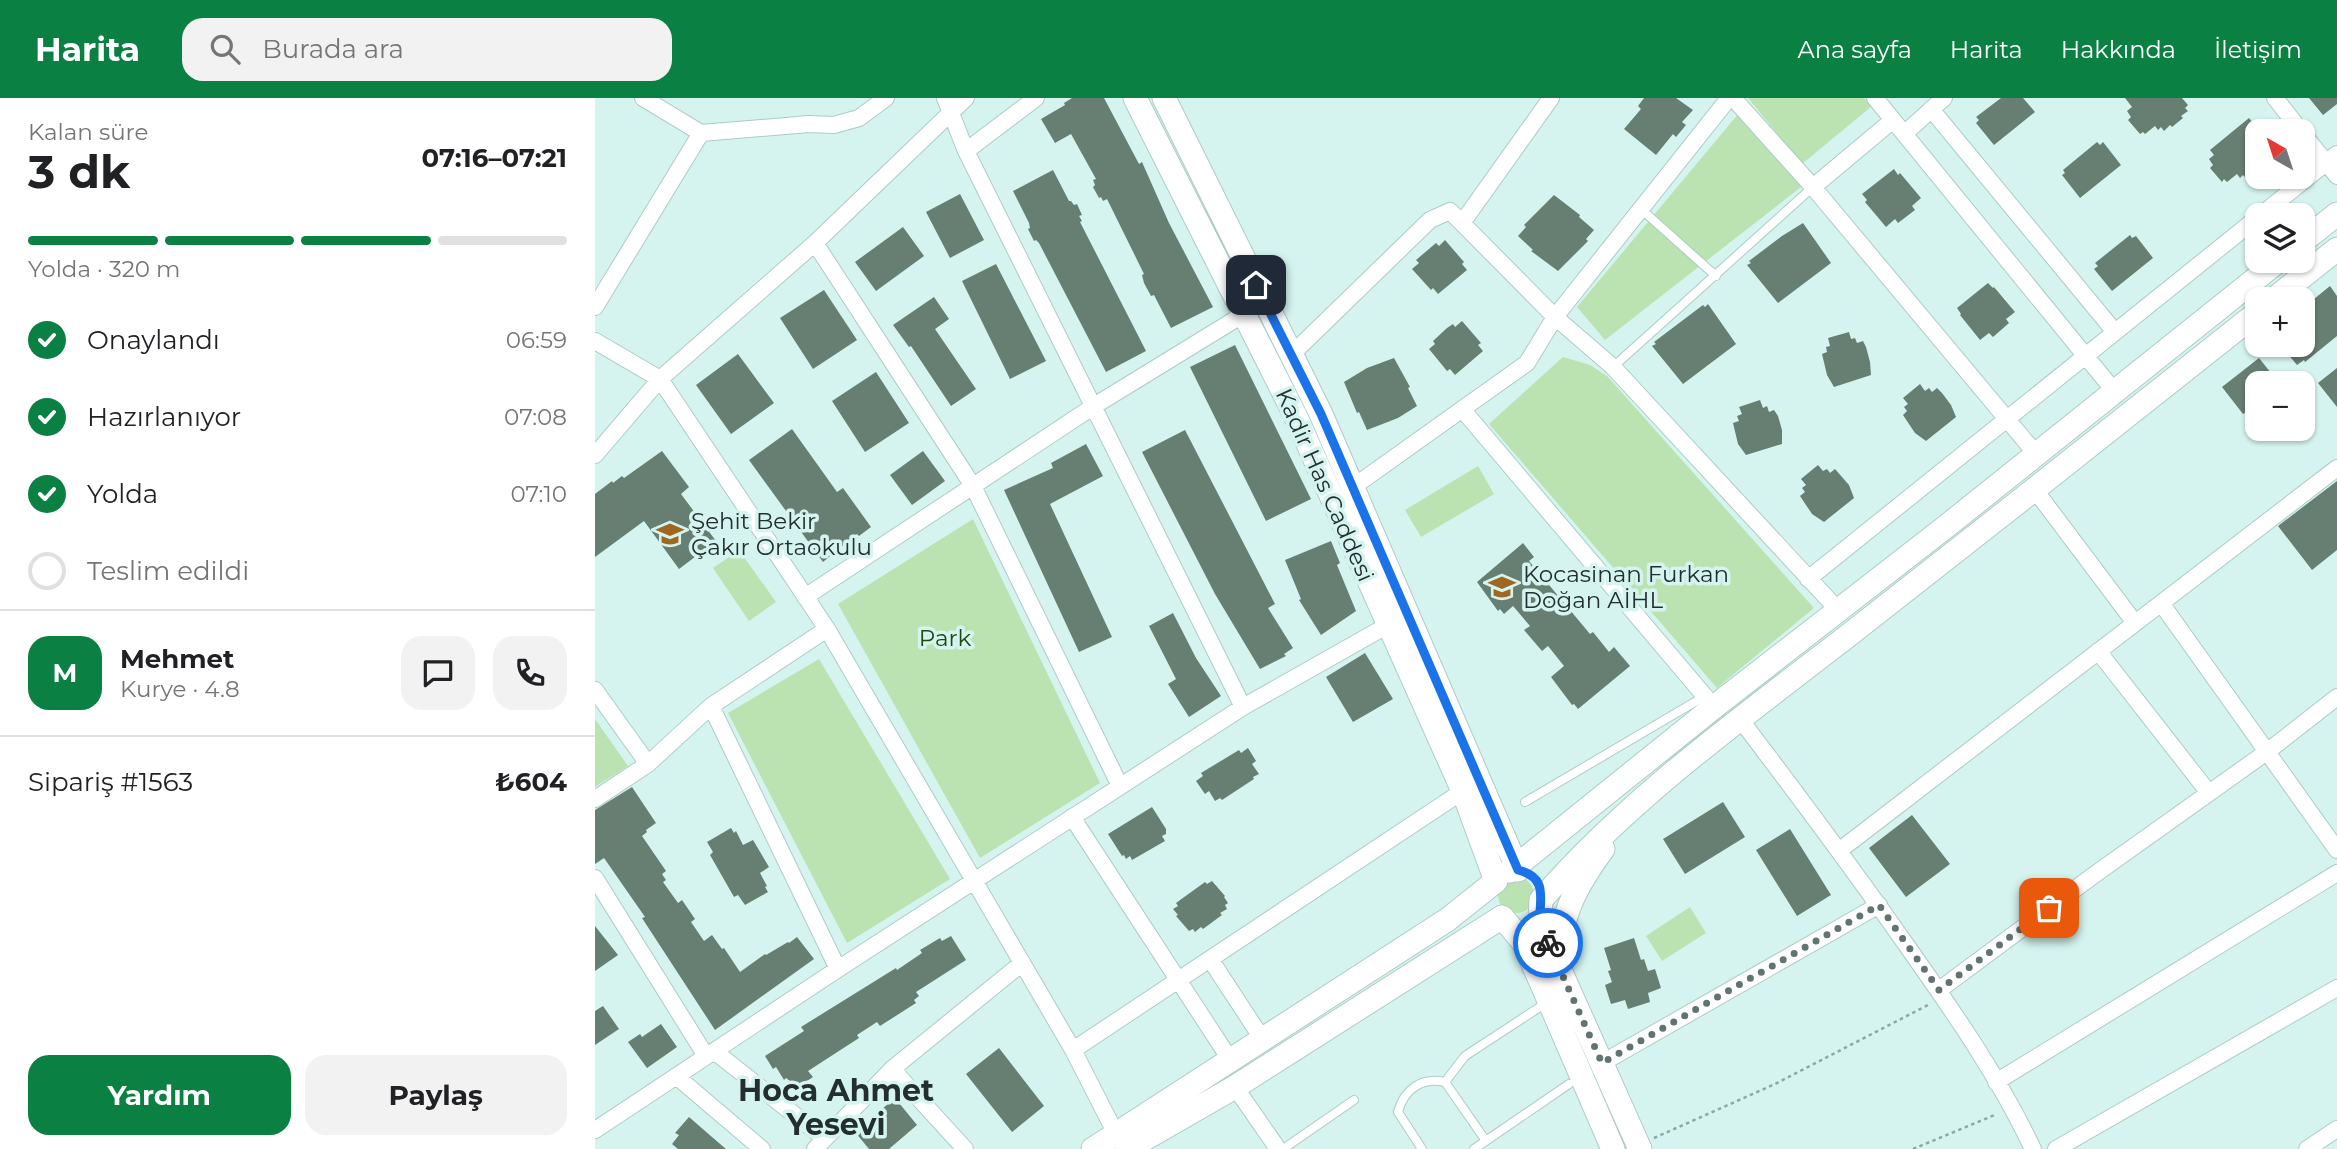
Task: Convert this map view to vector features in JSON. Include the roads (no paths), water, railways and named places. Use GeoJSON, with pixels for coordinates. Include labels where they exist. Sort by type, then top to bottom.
{"type":"FeatureCollection","features":[{"type":"Feature","properties":{"kind":"street"},"geometry":{"type":"LineString","coordinates":[[643,98],[701,133],[809,124],[834,125],[859,118],[886,98]]}},
{"type":"Feature","properties":{"kind":"street"},"geometry":{"type":"LineString","coordinates":[[595,454],[660,379],[815,243],[948,105],[966,98]]}},
{"type":"Feature","properties":{"kind":"street"},"geometry":{"type":"LineString","coordinates":[[966,151],[1036,98]]}},
{"type":"Feature","properties":{"kind":"street","name":"Kadir Has Caddesi"},"geometry":{"type":"LineString","coordinates":[[1135,98],[1296,417],[1463,791],[1510,872]]}},
{"type":"Feature","properties":{"kind":"street","name":"Kadir Has Caddesi"},"geometry":{"type":"LineString","coordinates":[[1164,98],[1321,414],[1510,872]]}},
{"type":"Feature","properties":{"kind":"street"},"geometry":{"type":"LineString","coordinates":[[1462,223],[1551,98]]}},
{"type":"Feature","properties":{"kind":"street"},"geometry":{"type":"LineString","coordinates":[[1353,487],[1527,363],[1555,317],[1731,98],[1813,187],[2037,455]]}},
{"type":"Feature","properties":{"kind":"street"},"geometry":{"type":"LineString","coordinates":[[1875,98],[2115,392]]}},
{"type":"Feature","properties":{"kind":"street"},"geometry":{"type":"LineString","coordinates":[[1904,134],[1944,98]]}},
{"type":"Feature","properties":{"kind":"street"},"geometry":{"type":"LineString","coordinates":[[2274,98],[2291,119]]}},
{"type":"Feature","properties":{"kind":"street"},"geometry":{"type":"LineString","coordinates":[[948,105],[966,151],[1243,707]]}},
{"type":"Feature","properties":{"kind":"street"},"geometry":{"type":"LineString","coordinates":[[1931,109],[2115,332]]}},
{"type":"Feature","properties":{"kind":"street"},"geometry":{"type":"LineString","coordinates":[[1813,187],[1893,120]]}},
{"type":"Feature","properties":{"kind":"street"},"geometry":{"type":"LineString","coordinates":[[595,307],[701,133]]}},
{"type":"Feature","properties":{"kind":"street"},"geometry":{"type":"LineString","coordinates":[[2315,144],[2332,159],[2337,176]]}},
{"type":"Feature","properties":{"kind":"street"},"geometry":{"type":"LineString","coordinates":[[2277,203],[2332,159]]}},
{"type":"Feature","properties":{"kind":"street"},"geometry":{"type":"LineString","coordinates":[[1291,355],[1430,220],[1450,211],[1555,317],[1613,367],[1839,611]]}},
{"type":"Feature","properties":{"kind":"street"},"geometry":{"type":"LineString","coordinates":[[2315,231],[2337,214]]}},
{"type":"Feature","properties":{"kind":"street"},"geometry":{"type":"LineString","coordinates":[[1808,579],[2245,228]]}},
{"type":"Feature","properties":{"kind":"street"},"geometry":{"type":"LineString","coordinates":[[815,243],[973,486],[1120,786]]}},
{"type":"Feature","properties":{"kind":"street"},"geometry":{"type":"LineString","coordinates":[[2289,287],[2337,249]]}},
{"type":"Feature","properties":{"kind":"street"},"geometry":{"type":"LineString","coordinates":[[1122,1141],[1231,1061],[1447,920],[1510,872],[1710,701],[1839,611],[2263,273]]}},
{"type":"Feature","properties":{"kind":"street"},"geometry":{"type":"LineString","coordinates":[[805,597],[1094,406],[1244,314]]}},
{"type":"Feature","properties":{"kind":"street"},"geometry":{"type":"LineString","coordinates":[[1093,1149],[1122,1141],[1235,1087],[1502,917],[1519,920],[1534,914],[1541,900],[1576,860],[1706,745],[2035,490],[2245,323]]}},
{"type":"Feature","properties":{"kind":"street"},"geometry":{"type":"LineString","coordinates":[[595,341],[660,379],[827,629],[1073,1050],[1122,1141]]}},
{"type":"Feature","properties":{"kind":"street"},"geometry":{"type":"LineString","coordinates":[[1462,409],[1710,701]]}},
{"type":"Feature","properties":{"kind":"street"},"geometry":{"type":"LineString","coordinates":[[1840,850],[2337,468]]}},
{"type":"Feature","properties":{"kind":"street"},"geometry":{"type":"LineString","coordinates":[[2035,490],[2135,624]]}},
{"type":"Feature","properties":{"kind":"street"},"geometry":{"type":"LineString","coordinates":[[2161,603],[2337,850]]}},
{"type":"Feature","properties":{"kind":"street"},"geometry":{"type":"LineString","coordinates":[[595,1130],[1243,707],[1388,625]]}},
{"type":"Feature","properties":{"kind":"street"},"geometry":{"type":"LineString","coordinates":[[595,799],[648,764],[711,706],[827,629]]}},
{"type":"Feature","properties":{"kind":"street"},"geometry":{"type":"LineString","coordinates":[[2098,651],[2209,793]]}},
{"type":"Feature","properties":{"kind":"street"},"geometry":{"type":"LineString","coordinates":[[595,690],[648,764]]}},
{"type":"Feature","properties":{"kind":"street"},"geometry":{"type":"LineString","coordinates":[[1939,990],[2337,697]]}},
{"type":"Feature","properties":{"kind":"street"},"geometry":{"type":"LineString","coordinates":[[711,706],[838,969]]}},
{"type":"Feature","properties":{"kind":"street"},"geometry":{"type":"LineString","coordinates":[[1740,719],[1840,850],[1939,990],[2013,1107],[2033,1149]]}},
{"type":"Feature","properties":{"kind":"street"},"geometry":{"type":"LineString","coordinates":[[1073,1050],[1463,791]]}},
{"type":"Feature","properties":{"kind":"street"},"geometry":{"type":"LineString","coordinates":[[1555,960],[1562,924],[1575,891],[1638,805]]}},
{"type":"Feature","properties":{"kind":"street"},"geometry":{"type":"LineString","coordinates":[[1072,817],[1231,1061]]}},
{"type":"Feature","properties":{"kind":"street"},"geometry":{"type":"LineString","coordinates":[[1510,872],[1534,877],[1539,884],[1540,921],[1533,937],[1549,1001],[1613,1149]]}},
{"type":"Feature","properties":{"kind":"street"},"geometry":{"type":"LineString","coordinates":[[1510,872],[1491,897],[1493,905],[1502,917],[1533,937],[1555,960],[1639,1147]]}},
{"type":"Feature","properties":{"kind":"street"},"geometry":{"type":"LineString","coordinates":[[1996,1082],[2337,873]]}},
{"type":"Feature","properties":{"kind":"street"},"geometry":{"type":"LineString","coordinates":[[595,877],[710,1054],[819,1144],[892,1069],[1021,964]]}},
{"type":"Feature","properties":{"kind":"street"},"geometry":{"type":"LineString","coordinates":[[1602,1063],[1879,905]]}},
{"type":"Feature","properties":{"kind":"street"},"geometry":{"type":"LineString","coordinates":[[1210,959],[1263,1040]]}},
{"type":"Feature","properties":{"kind":"street"},"geometry":{"type":"LineString","coordinates":[[2056,1149],[2337,988]]}},
{"type":"Feature","properties":{"kind":"street"},"geometry":{"type":"LineString","coordinates":[[892,1069],[965,1149]]}},
{"type":"Feature","properties":{"kind":"street"},"geometry":{"type":"LineString","coordinates":[[677,1076],[762,1149]]}},
{"type":"Feature","properties":{"kind":"street"},"geometry":{"type":"LineString","coordinates":[[1235,1087],[1280,1149]]}},
{"type":"Feature","properties":{"kind":"street"},"geometry":{"type":"LineString","coordinates":[[2307,1149],[2337,1129]]}},
{"type":"Feature","properties":{"kind":"lane"},"geometry":{"type":"LineString","coordinates":[[1613,367],[1813,187]]}},
{"type":"Feature","properties":{"kind":"lane"},"geometry":{"type":"LineString","coordinates":[[1641,209],[1716,276]]}},
{"type":"Feature","properties":{"kind":"lane"},"geometry":{"type":"LineString","coordinates":[[1525,802],[1710,701]]}},
{"type":"Feature","properties":{"kind":"lane"},"geometry":{"type":"LineString","coordinates":[[1422,1149],[1398,1112],[1408,1091],[1422,1083],[1445,1082],[1465,1056],[1549,1001]]}},
{"type":"Feature","properties":{"kind":"lane"},"geometry":{"type":"LineString","coordinates":[[1445,1082],[1486,1141]]}},
{"type":"Feature","properties":{"kind":"lane"},"geometry":{"type":"LineString","coordinates":[[1474,1149],[1569,1084]]}},
{"type":"Feature","properties":{"kind":"lane"},"geometry":{"type":"LineString","coordinates":[[1280,1149],[1353,1100]]}},
{"type":"Feature","properties":{"kind":"place","name":"Şehit Bekir Çakır Ortaokulu"},"geometry":{"type":"Point","coordinates":[670,534]}},
{"type":"Feature","properties":{"kind":"place","name":"Kocasinan Furkan Doğan AİHL"},"geometry":{"type":"Point","coordinates":[1502,587]}},
{"type":"Feature","properties":{"kind":"district","name":"Hoca Ahmet Yesevi"},"geometry":{"type":"Point","coordinates":[836,1107]}},
{"type":"Feature","properties":{"kind":"park label","name":"Park"},"geometry":{"type":"Point","coordinates":[945,638]}}]}
